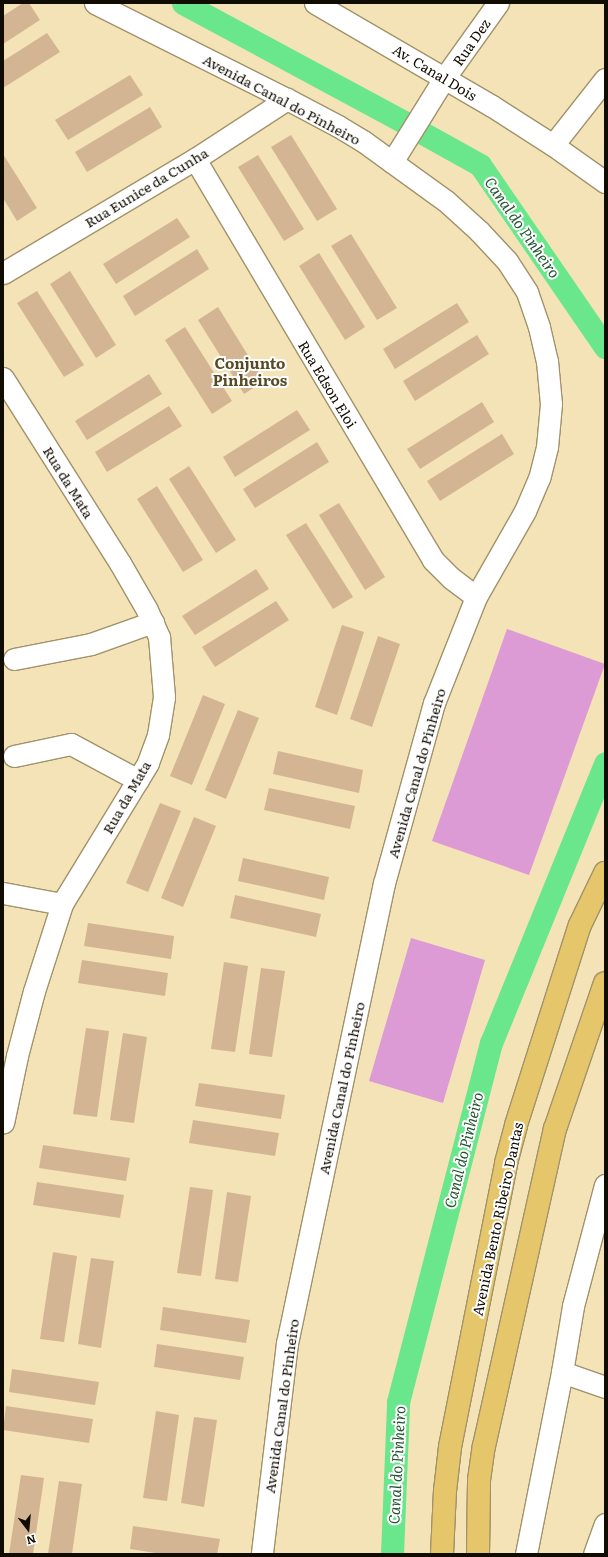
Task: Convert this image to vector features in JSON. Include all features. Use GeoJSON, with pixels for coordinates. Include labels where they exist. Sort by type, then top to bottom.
{"type":"FeatureCollection","features":[{"type":"Feature","properties":{"kind":"highway","name":"Avenida Bento Ribeiro Dantas"},"geometry":{"type":"LineString","coordinates":[[442,1554],[445,1491],[450,1447],[506,1163],[516,1125],[580,925],[605,873]]}},
{"type":"Feature","properties":{"kind":"highway"},"geometry":{"type":"LineString","coordinates":[[478,1554],[479,1480],[486,1439],[555,1129],[605,983]]}},
{"type":"Feature","properties":{"kind":"street","name":"Avenida Canal do Pinheiro"},"geometry":{"type":"LineString","coordinates":[[95,3],[287,99],[363,141],[446,201],[479,231],[507,261],[527,292],[539,327],[547,361],[552,404],[547,447],[539,478],[525,511],[476,597],[434,703],[384,883],[287,1343],[262,1554]]}},
{"type":"Feature","properties":{"kind":"street","name":"Av. Canal Dois"},"geometry":{"type":"LineString","coordinates":[[315,3],[341,9],[445,78],[554,145],[605,182]]}},
{"type":"Feature","properties":{"kind":"street","name":"Rua Dez"},"geometry":{"type":"LineString","coordinates":[[392,162],[445,78],[498,3]]}},
{"type":"Feature","properties":{"kind":"street"},"geometry":{"type":"LineString","coordinates":[[554,145],[605,80]]}},
{"type":"Feature","properties":{"kind":"street","name":"Rua Eunice da Cunha"},"geometry":{"type":"LineString","coordinates":[[3,273],[195,159],[287,99]]}},
{"type":"Feature","properties":{"kind":"street","name":"Rua Edson Eloi"},"geometry":{"type":"LineString","coordinates":[[195,159],[433,560],[451,578],[476,597]]}},
{"type":"Feature","properties":{"kind":"street","name":"Rua da Mata"},"geometry":{"type":"LineString","coordinates":[[3,1123],[17,1056],[34,991],[62,904],[148,763],[158,735],[164,697],[159,636],[153,622],[120,563],[6,387]]}},
{"type":"Feature","properties":{"kind":"street"},"geometry":{"type":"LineString","coordinates":[[14,659],[92,644],[153,622]]}},
{"type":"Feature","properties":{"kind":"street"},"geometry":{"type":"LineString","coordinates":[[14,756],[71,744],[138,780]]}},
{"type":"Feature","properties":{"kind":"street"},"geometry":{"type":"LineString","coordinates":[[3,893],[62,904]]}},
{"type":"Feature","properties":{"kind":"street"},"geometry":{"type":"LineString","coordinates":[[526,1554],[562,1372],[573,1306],[600,1225],[605,1185]]}},
{"type":"Feature","properties":{"kind":"street"},"geometry":{"type":"LineString","coordinates":[[562,1372],[605,1387]]}},
{"type":"Feature","properties":{"kind":"street"},"geometry":{"type":"LineString","coordinates":[[594,1554],[605,1524]]}},
{"type":"Feature","properties":{"kind":"shaded area"},"geometry":{"type":"Polygon","coordinates":[[[507,629],[605,664],[529,875],[432,841],[507,629]]]}},
{"type":"Feature","properties":{"kind":"shaded area"},"geometry":{"type":"Polygon","coordinates":[[[411,938],[485,960],[443,1103],[369,1081],[411,938]]]}},
{"type":"Feature","properties":{"kind":"building"},"geometry":{"type":"Polygon","coordinates":[[[23,3],[29,3],[40,20],[3,44],[3,16],[23,3]]]}},
{"type":"Feature","properties":{"kind":"building"},"geometry":{"type":"Polygon","coordinates":[[[47,33],[60,52],[3,88],[3,61],[47,33]]]}},
{"type":"Feature","properties":{"kind":"building"},"geometry":{"type":"Polygon","coordinates":[[[130,75],[143,95],[68,140],[55,120],[130,75]]]}},
{"type":"Feature","properties":{"kind":"building"},"geometry":{"type":"Polygon","coordinates":[[[150,107],[162,127],[87,172],[75,152],[150,107]]]}},
{"type":"Feature","properties":{"kind":"building"},"geometry":{"type":"Polygon","coordinates":[[[291,135],[337,209],[317,221],[271,147],[291,135]]]}},
{"type":"Feature","properties":{"kind":"building"},"geometry":{"type":"Polygon","coordinates":[[[3,154],[37,208],[17,221],[3,198],[3,154]]]}},
{"type":"Feature","properties":{"kind":"building"},"geometry":{"type":"Polygon","coordinates":[[[258,155],[304,229],[284,241],[238,167],[258,155]]]}},
{"type":"Feature","properties":{"kind":"building"},"geometry":{"type":"Polygon","coordinates":[[[177,218],[190,237],[116,284],[103,264],[177,218]]]}},
{"type":"Feature","properties":{"kind":"building"},"geometry":{"type":"Polygon","coordinates":[[[351,234],[397,308],[377,320],[331,246],[351,234]]]}},
{"type":"Feature","properties":{"kind":"building"},"geometry":{"type":"Polygon","coordinates":[[[197,249],[209,269],[135,316],[123,296],[197,249]]]}},
{"type":"Feature","properties":{"kind":"building"},"geometry":{"type":"Polygon","coordinates":[[[319,253],[365,327],[345,340],[299,266],[319,253]]]}},
{"type":"Feature","properties":{"kind":"building"},"geometry":{"type":"Polygon","coordinates":[[[70,271],[116,345],[96,358],[50,284],[70,271]]]}},
{"type":"Feature","properties":{"kind":"building"},"geometry":{"type":"Polygon","coordinates":[[[37,291],[84,365],[64,377],[17,303],[37,291]]]}},
{"type":"Feature","properties":{"kind":"building"},"geometry":{"type":"Polygon","coordinates":[[[457,303],[469,322],[395,369],[383,349],[457,303]]]}},
{"type":"Feature","properties":{"kind":"building"},"geometry":{"type":"Polygon","coordinates":[[[218,307],[264,381],[244,394],[198,320],[218,307]]]}},
{"type":"Feature","properties":{"kind":"building"},"geometry":{"type":"Polygon","coordinates":[[[185,327],[232,401],[212,414],[165,340],[185,327]]]}},
{"type":"Feature","properties":{"kind":"building"},"geometry":{"type":"Polygon","coordinates":[[[477,335],[489,354],[415,401],[403,381],[477,335]]]}},
{"type":"Feature","properties":{"kind":"building"},"geometry":{"type":"Polygon","coordinates":[[[149,374],[162,394],[87,440],[75,421],[149,374]]]}},
{"type":"Feature","properties":{"kind":"building"},"geometry":{"type":"Polygon","coordinates":[[[482,402],[494,422],[420,469],[407,449],[482,402]]]}},
{"type":"Feature","properties":{"kind":"building"},"geometry":{"type":"Polygon","coordinates":[[[169,406],[182,426],[107,472],[95,452],[169,406]]]}},
{"type":"Feature","properties":{"kind":"building"},"geometry":{"type":"Polygon","coordinates":[[[297,410],[310,430],[235,477],[223,457],[297,410]]]}},
{"type":"Feature","properties":{"kind":"building"},"geometry":{"type":"Polygon","coordinates":[[[502,434],[514,454],[440,501],[427,481],[502,434]]]}},
{"type":"Feature","properties":{"kind":"building"},"geometry":{"type":"Polygon","coordinates":[[[317,442],[329,462],[255,508],[243,489],[317,442]]]}},
{"type":"Feature","properties":{"kind":"building"},"geometry":{"type":"Polygon","coordinates":[[[189,466],[236,540],[216,553],[169,479],[189,466]]]}},
{"type":"Feature","properties":{"kind":"building"},"geometry":{"type":"Polygon","coordinates":[[[157,486],[203,560],[183,572],[137,499],[157,486]]]}},
{"type":"Feature","properties":{"kind":"building"},"geometry":{"type":"Polygon","coordinates":[[[339,503],[385,577],[365,590],[319,515],[339,503]]]}},
{"type":"Feature","properties":{"kind":"building"},"geometry":{"type":"Polygon","coordinates":[[[306,523],[353,597],[333,609],[286,535],[306,523]]]}},
{"type":"Feature","properties":{"kind":"building"},"geometry":{"type":"Polygon","coordinates":[[[256,569],[269,589],[195,635],[182,616],[256,569]]]}},
{"type":"Feature","properties":{"kind":"building"},"geometry":{"type":"Polygon","coordinates":[[[276,601],[289,620],[215,667],[202,647],[276,601]]]}},
{"type":"Feature","properties":{"kind":"building"},"geometry":{"type":"Polygon","coordinates":[[[342,625],[364,632],[337,715],[315,707],[342,625]]]}},
{"type":"Feature","properties":{"kind":"building"},"geometry":{"type":"Polygon","coordinates":[[[378,636],[400,644],[372,727],[350,719],[378,636]]]}},
{"type":"Feature","properties":{"kind":"building"},"geometry":{"type":"Polygon","coordinates":[[[203,695],[225,704],[192,785],[170,776],[203,695]]]}},
{"type":"Feature","properties":{"kind":"building"},"geometry":{"type":"Polygon","coordinates":[[[238,710],[259,718],[226,799],[205,790],[238,710]]]}},
{"type":"Feature","properties":{"kind":"building"},"geometry":{"type":"Polygon","coordinates":[[[278,751],[363,770],[359,793],[273,774],[278,751]]]}},
{"type":"Feature","properties":{"kind":"building"},"geometry":{"type":"Polygon","coordinates":[[[269,788],[355,806],[350,829],[264,810],[269,788]]]}},
{"type":"Feature","properties":{"kind":"building"},"geometry":{"type":"Polygon","coordinates":[[[160,803],[181,811],[148,892],[126,883],[160,803]]]}},
{"type":"Feature","properties":{"kind":"building"},"geometry":{"type":"Polygon","coordinates":[[[194,817],[216,826],[183,907],[161,898],[194,817]]]}},
{"type":"Feature","properties":{"kind":"building"},"geometry":{"type":"Polygon","coordinates":[[[243,858],[329,877],[324,900],[238,881],[243,858]]]}},
{"type":"Feature","properties":{"kind":"building"},"geometry":{"type":"Polygon","coordinates":[[[235,895],[321,914],[316,937],[230,918],[235,895]]]}},
{"type":"Feature","properties":{"kind":"building"},"geometry":{"type":"Polygon","coordinates":[[[88,923],[174,936],[171,959],[84,946],[88,923]]]}},
{"type":"Feature","properties":{"kind":"building"},"geometry":{"type":"Polygon","coordinates":[[[82,960],[168,973],[165,996],[78,983],[82,960]]]}},
{"type":"Feature","properties":{"kind":"building"},"geometry":{"type":"Polygon","coordinates":[[[224,962],[248,966],[235,1052],[211,1049],[224,962]]]}},
{"type":"Feature","properties":{"kind":"building"},"geometry":{"type":"Polygon","coordinates":[[[261,968],[285,971],[272,1057],[249,1054],[261,968]]]}},
{"type":"Feature","properties":{"kind":"building"},"geometry":{"type":"Polygon","coordinates":[[[86,1028],[109,1031],[97,1117],[73,1114],[86,1028]]]}},
{"type":"Feature","properties":{"kind":"building"},"geometry":{"type":"Polygon","coordinates":[[[123,1033],[147,1037],[134,1123],[110,1120],[123,1033]]]}},
{"type":"Feature","properties":{"kind":"building"},"geometry":{"type":"Polygon","coordinates":[[[199,1083],[285,1095],[281,1119],[195,1106],[199,1083]]]}},
{"type":"Feature","properties":{"kind":"building"},"geometry":{"type":"Polygon","coordinates":[[[193,1120],[279,1133],[275,1156],[189,1143],[193,1120]]]}},
{"type":"Feature","properties":{"kind":"building"},"geometry":{"type":"Polygon","coordinates":[[[43,1145],[130,1158],[126,1181],[39,1168],[43,1145]]]}},
{"type":"Feature","properties":{"kind":"building"},"geometry":{"type":"Polygon","coordinates":[[[37,1182],[124,1195],[120,1218],[33,1205],[37,1182]]]}},
{"type":"Feature","properties":{"kind":"building"},"geometry":{"type":"Polygon","coordinates":[[[190,1187],[213,1190],[201,1276],[177,1273],[190,1187]]]}},
{"type":"Feature","properties":{"kind":"building"},"geometry":{"type":"Polygon","coordinates":[[[227,1192],[251,1196],[238,1282],[215,1279],[227,1192]]]}},
{"type":"Feature","properties":{"kind":"building"},"geometry":{"type":"Polygon","coordinates":[[[53,1252],[77,1256],[64,1342],[40,1339],[53,1252]]]}},
{"type":"Feature","properties":{"kind":"building"},"geometry":{"type":"Polygon","coordinates":[[[91,1258],[114,1261],[101,1348],[78,1344],[91,1258]]]}},
{"type":"Feature","properties":{"kind":"building"},"geometry":{"type":"Polygon","coordinates":[[[163,1307],[250,1320],[246,1343],[160,1330],[163,1307]]]}},
{"type":"Feature","properties":{"kind":"building"},"geometry":{"type":"Polygon","coordinates":[[[157,1344],[244,1357],[240,1380],[154,1367],[157,1344]]]}},
{"type":"Feature","properties":{"kind":"building"},"geometry":{"type":"Polygon","coordinates":[[[12,1369],[99,1382],[95,1405],[9,1392],[12,1369]]]}},
{"type":"Feature","properties":{"kind":"building"},"geometry":{"type":"Polygon","coordinates":[[[6,1406],[93,1419],[89,1443],[3,1430],[6,1406]]]}},
{"type":"Feature","properties":{"kind":"building"},"geometry":{"type":"Polygon","coordinates":[[[156,1411],[179,1415],[167,1501],[143,1498],[156,1411]]]}},
{"type":"Feature","properties":{"kind":"building"},"geometry":{"type":"Polygon","coordinates":[[[194,1417],[217,1420],[204,1507],[181,1503],[194,1417]]]}},
{"type":"Feature","properties":{"kind":"building"},"geometry":{"type":"Polygon","coordinates":[[[21,1475],[44,1478],[33,1554],[9,1554],[21,1475]]]}},
{"type":"Feature","properties":{"kind":"building"},"geometry":{"type":"Polygon","coordinates":[[[59,1481],[82,1484],[72,1554],[48,1554],[59,1481]]]}},
{"type":"Feature","properties":{"kind":"building"},"geometry":{"type":"Polygon","coordinates":[[[133,1526],[220,1539],[217,1554],[162,1554],[130,1549],[133,1526]]]}},
{"type":"Feature","properties":{"kind":"waterway","name":"Canal do Pinheiro"},"geometry":{"type":"LineString","coordinates":[[183,3],[411,126]]}},
{"type":"Feature","properties":{"kind":"waterway","name":"Canal do Pinheiro"},"geometry":{"type":"LineString","coordinates":[[419,131],[480,165],[605,347]]}},
{"type":"Feature","properties":{"kind":"waterway","name":"Canal do Pinheiro"},"geometry":{"type":"LineString","coordinates":[[392,1554],[398,1402],[491,1043],[605,763]]}},
{"type":"Feature","properties":{"kind":"district","name":"Conjunto Pinheiros"},"geometry":{"type":"Point","coordinates":[250,370]}}]}
